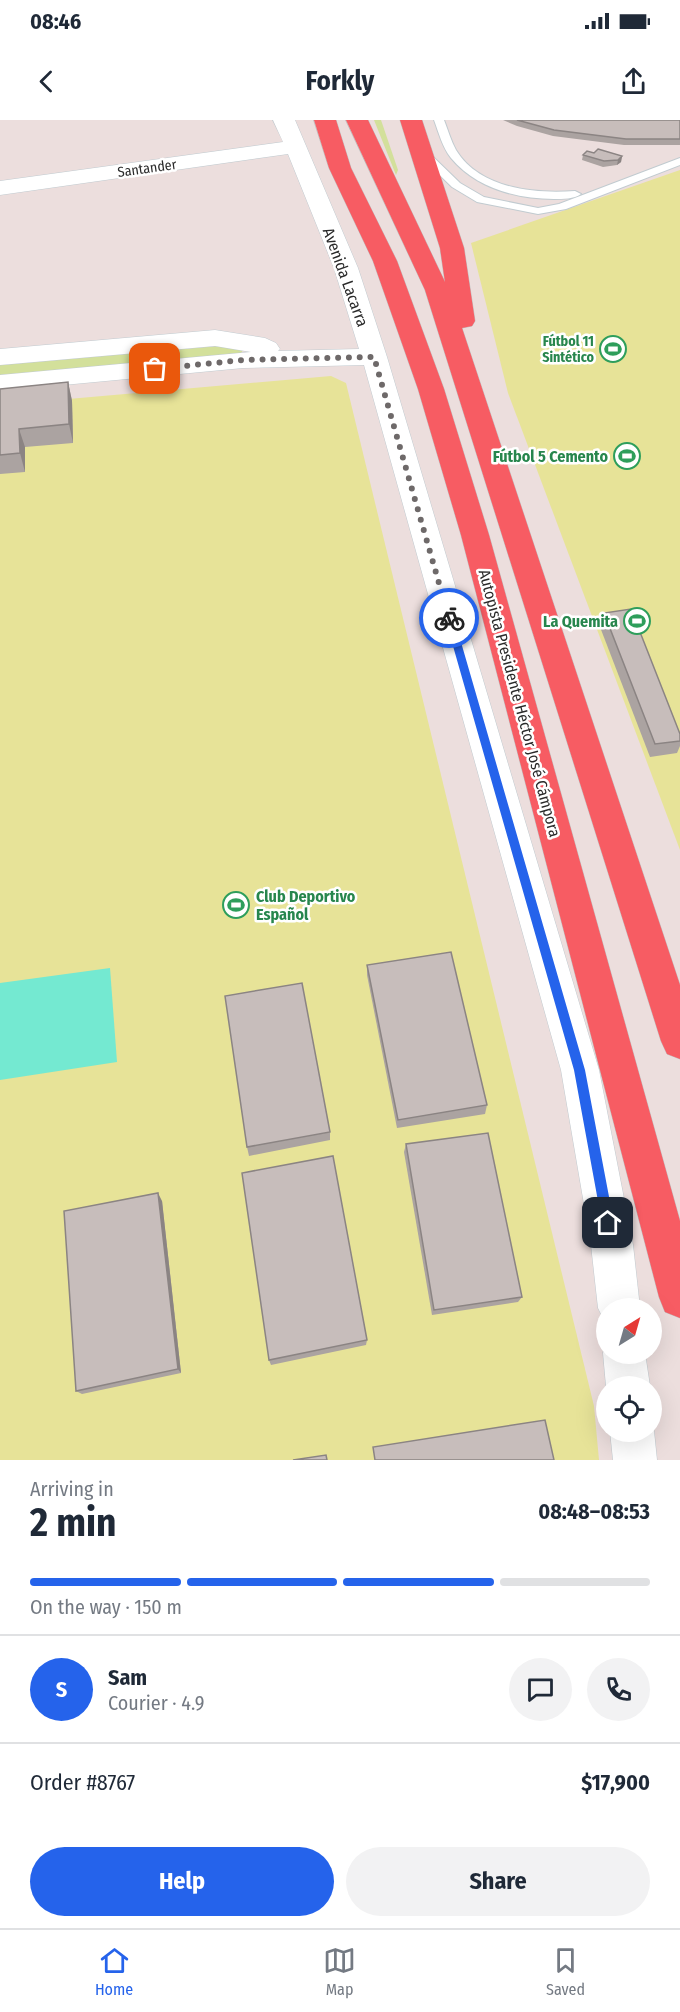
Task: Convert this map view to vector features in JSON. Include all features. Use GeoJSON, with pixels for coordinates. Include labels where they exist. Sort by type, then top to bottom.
{"type":"FeatureCollection","features":[{"type":"Feature","properties":{"kind":"highway"},"geometry":{"type":"LineString","coordinates":[[308,120],[314,135],[340,168]]}},
{"type":"Feature","properties":{"kind":"highway","name":"Autopista Presidente Héctor José Cámpora"},"geometry":{"type":"LineString","coordinates":[[326,120],[340,168],[385,261],[408,320],[475,535],[680,1297]]}},
{"type":"Feature","properties":{"kind":"highway"},"geometry":{"type":"LineString","coordinates":[[357,120],[437,290]]}},
{"type":"Feature","properties":{"kind":"highway"},"geometry":{"type":"LineString","coordinates":[[388,120],[426,233],[437,290],[680,1041]]}},
{"type":"Feature","properties":{"kind":"highway"},"geometry":{"type":"LineString","coordinates":[[411,120],[452,248],[477,414]]}},
{"type":"Feature","properties":{"kind":"street","name":"Avenida Lacarra"},"geometry":{"type":"LineString","coordinates":[[284,120],[346,268],[374,357],[579,1070],[612,1245],[618,1298]]}},
{"type":"Feature","properties":{"kind":"street","name":"Santander"},"geometry":{"type":"LineString","coordinates":[[0,188],[294,147]]}},
{"type":"Feature","properties":{"kind":"street"},"geometry":{"type":"LineString","coordinates":[[0,357],[215,338],[256,344],[285,358]]}},
{"type":"Feature","properties":{"kind":"street"},"geometry":{"type":"LineString","coordinates":[[0,383],[285,358],[374,357]]}},
{"type":"Feature","properties":{"kind":"street"},"geometry":{"type":"LineString","coordinates":[[633,1442],[635,1460]]}},
{"type":"Feature","properties":{"kind":"lane"},"geometry":{"type":"LineString","coordinates":[[440,120],[452,153],[473,174],[515,192],[555,197],[597,192]]}},
{"type":"Feature","properties":{"kind":"lane"},"geometry":{"type":"LineString","coordinates":[[422,152],[465,190],[481,200],[512,208],[538,211],[562,207],[680,161]]}},
{"type":"Feature","properties":{"kind":"shaded area"},"geometry":{"type":"Polygon","coordinates":[[[374,120],[381,120],[398,170],[396,175],[374,120]]]}},
{"type":"Feature","properties":{"kind":"shaded area","name":"La Quemita"},"geometry":{"type":"Polygon","coordinates":[[[680,170],[680,850],[508,393],[471,243],[680,170]]]}},
{"type":"Feature","properties":{"kind":"shaded area"},"geometry":{"type":"Polygon","coordinates":[[[229,345],[244,349],[241,353],[0,376],[0,365],[229,345]]]}},
{"type":"Feature","properties":{"kind":"shaded area","name":"Club Deportivo Español"},"geometry":{"type":"Polygon","coordinates":[[[331,376],[346,383],[594,1406],[599,1460],[0,1460],[0,405],[331,376]]]}},
{"type":"Feature","properties":{"kind":"shaded area"},"geometry":{"type":"Polygon","coordinates":[[[110,968],[117,1062],[0,1080],[0,983],[110,968]]]}},
{"type":"Feature","properties":{"kind":"building"},"geometry":{"type":"Polygon","coordinates":[[[517,120],[680,120],[680,139],[626,139],[554,130],[517,120]]]}},
{"type":"Feature","properties":{"kind":"building"},"geometry":{"type":"Polygon","coordinates":[[[598,149],[622,156],[618,160],[604,161],[583,155],[587,151],[594,153],[598,149]]]}},
{"type":"Feature","properties":{"kind":"building"},"geometry":{"type":"Polygon","coordinates":[[[68,382],[69,424],[19,429],[20,453],[0,455],[0,389],[68,382]]]}},
{"type":"Feature","properties":{"kind":"building"},"geometry":{"type":"Polygon","coordinates":[[[631,609],[680,734],[680,741],[655,744],[604,613],[631,609]]]}},
{"type":"Feature","properties":{"kind":"building"},"geometry":{"type":"Polygon","coordinates":[[[451,952],[487,1105],[398,1120],[367,965],[451,952]]]}},
{"type":"Feature","properties":{"kind":"building"},"geometry":{"type":"Polygon","coordinates":[[[302,983],[330,1132],[247,1147],[225,996],[302,983]]]}},
{"type":"Feature","properties":{"kind":"building"},"geometry":{"type":"Polygon","coordinates":[[[488,1133],[522,1297],[434,1310],[406,1144],[488,1133]]]}},
{"type":"Feature","properties":{"kind":"building"},"geometry":{"type":"Polygon","coordinates":[[[333,1156],[367,1340],[269,1360],[242,1173],[333,1156]]]}},
{"type":"Feature","properties":{"kind":"building"},"geometry":{"type":"Polygon","coordinates":[[[158,1193],[178,1369],[76,1391],[64,1211],[158,1193]]]}},
{"type":"Feature","properties":{"kind":"building"},"geometry":{"type":"Polygon","coordinates":[[[545,1420],[554,1460],[375,1460],[373,1447],[545,1420]]]}},
{"type":"Feature","properties":{"kind":"building"},"geometry":{"type":"Polygon","coordinates":[[[326,1455],[327,1460],[293,1460],[326,1455]]]}},
{"type":"Feature","properties":{"kind":"way so far"},"geometry":{"type":"LineString","coordinates":[[155,369],[243,360],[374,357],[449,618]]}},
{"type":"Feature","properties":{"kind":"place","name":"Fútbol 11 Sintético"},"geometry":{"type":"Point","coordinates":[613,349]}},
{"type":"Feature","properties":{"kind":"place","name":"Fútbol 5 Cemento"},"geometry":{"type":"Point","coordinates":[627,456]}},
{"type":"Feature","properties":{"kind":"place","name":"La Quemita"},"geometry":{"type":"Point","coordinates":[637,621]}},
{"type":"Feature","properties":{"kind":"place","name":"Club Deportivo Español"},"geometry":{"type":"Point","coordinates":[236,905]}},
{"type":"Feature","properties":{"kind":"route"},"geometry":{"type":"LineString","coordinates":[[449,618],[579,1070],[608,1223]]}}]}
